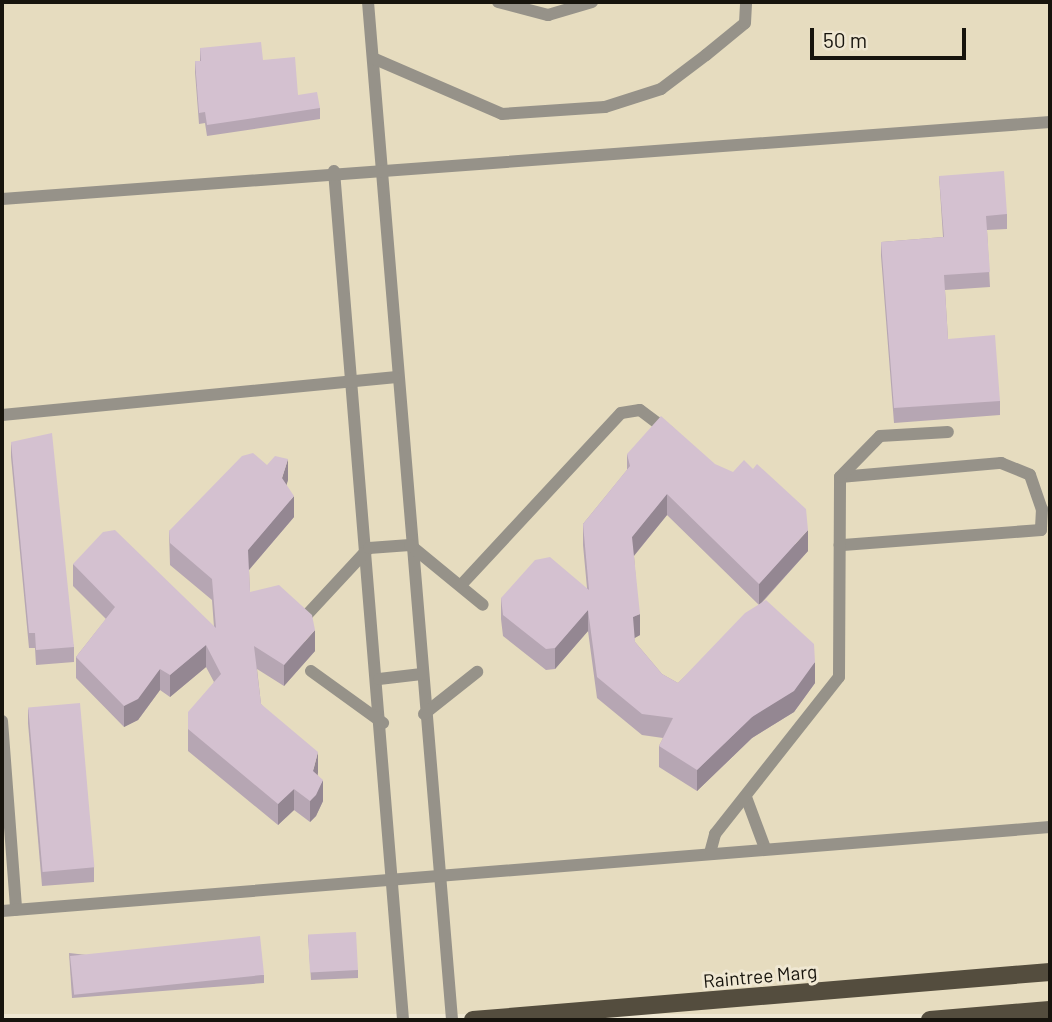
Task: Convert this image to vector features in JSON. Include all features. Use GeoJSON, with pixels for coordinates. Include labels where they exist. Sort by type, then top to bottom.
{"type":"FeatureCollection","features":[{"type":"Feature","properties":{"kind":"main road","name":"Raintree Marg"},"geometry":{"type":"LineString","coordinates":[[473,1020],[1050,972]]}},
{"type":"Feature","properties":{"kind":"main road"},"geometry":{"type":"LineString","coordinates":[[930,1020],[1050,1010]]}},
{"type":"Feature","properties":{"kind":"lane"},"geometry":{"type":"LineString","coordinates":[[498,2],[548,15],[592,2]]}},
{"type":"Feature","properties":{"kind":"lane"},"geometry":{"type":"LineString","coordinates":[[375,59],[502,114],[605,107],[661,89],[745,23],[746,2]]}},
{"type":"Feature","properties":{"kind":"lane"},"geometry":{"type":"LineString","coordinates":[[371,4],[394,377],[452,1020]]}},
{"type":"Feature","properties":{"kind":"lane"},"geometry":{"type":"LineString","coordinates":[[2,199],[381,168],[1050,122]]}},
{"type":"Feature","properties":{"kind":"lane"},"geometry":{"type":"LineString","coordinates":[[334,172],[350,379],[369,548],[403,1020]]}},
{"type":"Feature","properties":{"kind":"lane"},"geometry":{"type":"LineString","coordinates":[[2,415],[350,379],[394,377]]}},
{"type":"Feature","properties":{"kind":"lane"},"geometry":{"type":"LineString","coordinates":[[462,584],[621,413],[649,414],[680,442]]}},
{"type":"Feature","properties":{"kind":"lane"},"geometry":{"type":"LineString","coordinates":[[710,853],[715,834],[839,677],[839,478],[880,436],[948,432]]}},
{"type":"Feature","properties":{"kind":"lane"},"geometry":{"type":"LineString","coordinates":[[839,478],[1002,463],[1030,475],[1046,529],[840,545]]}},
{"type":"Feature","properties":{"kind":"lane"},"geometry":{"type":"LineString","coordinates":[[303,619],[369,548],[410,545],[462,584],[483,605]]}},
{"type":"Feature","properties":{"kind":"lane"},"geometry":{"type":"LineString","coordinates":[[311,671],[383,723]]}},
{"type":"Feature","properties":{"kind":"lane"},"geometry":{"type":"LineString","coordinates":[[425,714],[477,672]]}},
{"type":"Feature","properties":{"kind":"lane"},"geometry":{"type":"LineString","coordinates":[[379,679],[422,674]]}},
{"type":"Feature","properties":{"kind":"lane"},"geometry":{"type":"LineString","coordinates":[[2,721],[16,909]]}},
{"type":"Feature","properties":{"kind":"lane"},"geometry":{"type":"LineString","coordinates":[[746,797],[765,848]]}},
{"type":"Feature","properties":{"kind":"lane"},"geometry":{"type":"LineString","coordinates":[[2,911],[1050,827]]}},
{"type":"Feature","properties":{"kind":"shaded area"},"geometry":{"type":"Polygon","coordinates":[[[2,2],[1050,2],[1050,1014],[2,1014],[2,2]]]}},
{"type":"Feature","properties":{"kind":"building"},"geometry":{"type":"Polygon","coordinates":[[[261,42],[263,60],[295,57],[298,95],[317,92],[320,108],[207,125],[205,112],[199,113],[195,61],[201,61],[200,48],[261,42]]]}},
{"type":"Feature","properties":{"kind":"building"},"geometry":{"type":"Polygon","coordinates":[[[1004,171],[1007,214],[986,216],[990,272],[944,275],[948,339],[995,335],[1000,401],[894,408],[881,242],[944,237],[939,176],[1004,171]]]}},
{"type":"Feature","properties":{"kind":"building"},"geometry":{"type":"Polygon","coordinates":[[[661,416],[715,464],[733,472],[744,460],[753,469],[757,464],[806,509],[808,530],[759,584],[667,494],[632,537],[640,614],[633,617],[635,642],[662,674],[678,683],[745,613],[766,600],[814,644],[815,662],[794,691],[752,717],[697,770],[659,746],[673,718],[642,714],[597,677],[588,610],[555,648],[546,649],[503,615],[501,598],[535,560],[550,557],[589,590],[583,524],[630,466],[627,454],[661,416]]]}},
{"type":"Feature","properties":{"kind":"building"},"geometry":{"type":"Polygon","coordinates":[[[52,433],[74,647],[36,650],[35,633],[29,633],[11,442],[52,433]]]}},
{"type":"Feature","properties":{"kind":"building"},"geometry":{"type":"Polygon","coordinates":[[[253,453],[267,465],[275,456],[288,459],[282,478],[294,496],[248,550],[250,592],[279,585],[312,615],[315,630],[284,665],[254,646],[261,704],[318,752],[313,771],[323,780],[310,801],[294,789],[278,804],[188,729],[188,712],[221,674],[206,645],[170,675],[160,669],[138,699],[124,706],[76,657],[115,607],[73,564],[103,532],[115,530],[216,628],[212,579],[170,543],[169,531],[242,456],[253,453]]]}},
{"type":"Feature","properties":{"kind":"building"},"geometry":{"type":"Polygon","coordinates":[[[80,703],[94,867],[43,872],[28,708],[80,703]]]}},
{"type":"Feature","properties":{"kind":"building"},"geometry":{"type":"Polygon","coordinates":[[[356,932],[358,970],[310,972],[308,935],[356,932]]]}},
{"type":"Feature","properties":{"kind":"building"},"geometry":{"type":"Polygon","coordinates":[[[260,936],[264,975],[74,995],[70,956],[260,936]]]}}]}
